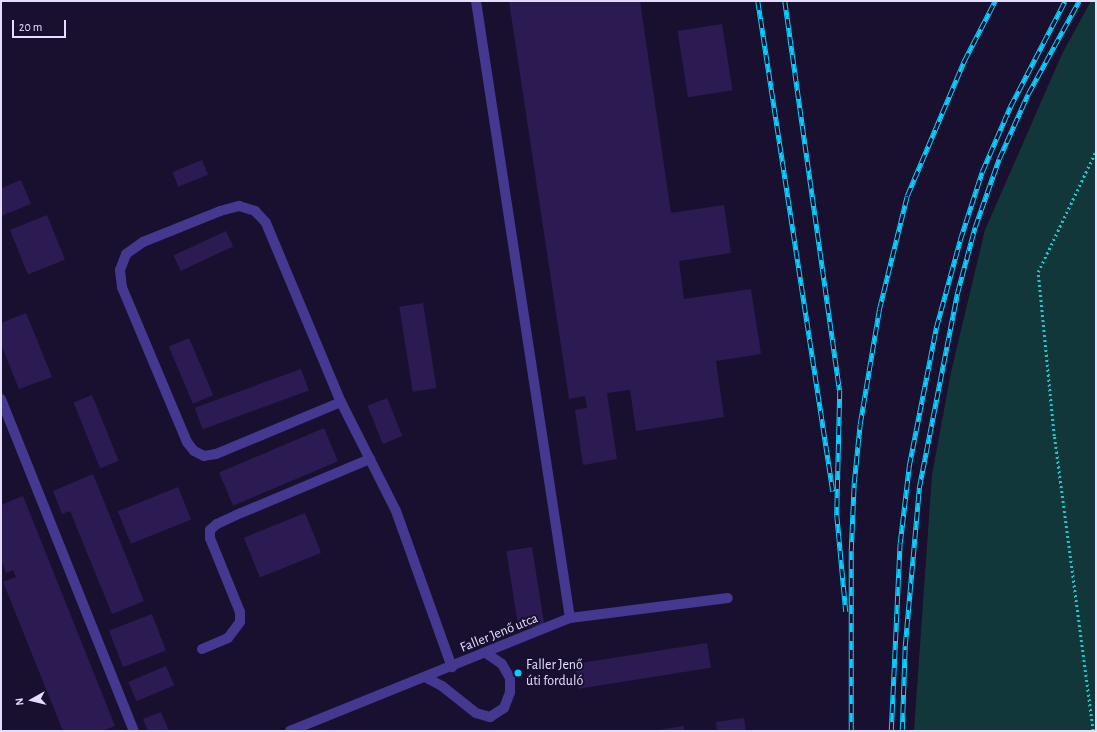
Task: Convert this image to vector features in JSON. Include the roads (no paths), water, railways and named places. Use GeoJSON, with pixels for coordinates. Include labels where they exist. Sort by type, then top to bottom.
{"type":"FeatureCollection","features":[{"type":"Feature","properties":{"kind":"street"},"geometry":{"type":"LineString","coordinates":[[476,1],[570,618]]}},
{"type":"Feature","properties":{"kind":"street"},"geometry":{"type":"LineString","coordinates":[[341,402],[216,454],[204,456],[194,451],[187,442],[122,287],[120,270],[126,254],[143,242],[220,211],[239,206],[255,211],[266,224],[341,402],[396,511],[452,667]]}},
{"type":"Feature","properties":{"kind":"street"},"geometry":{"type":"LineString","coordinates":[[1,400],[134,731]]}},
{"type":"Feature","properties":{"kind":"street"},"geometry":{"type":"LineString","coordinates":[[202,649],[228,638],[240,622],[240,612],[210,538],[210,530],[217,524],[241,513],[370,459]]}},
{"type":"Feature","properties":{"kind":"street","name":"Faller Jenő utca"},"geometry":{"type":"LineString","coordinates":[[290,731],[487,654],[570,618],[728,598]]}},
{"type":"Feature","properties":{"kind":"street"},"geometry":{"type":"LineString","coordinates":[[425,677],[442,686],[476,713],[490,717],[504,708],[510,692],[510,678],[502,664],[487,654]]}},
{"type":"Feature","properties":{"kind":"railway"},"geometry":{"type":"LineString","coordinates":[[758,1],[833,491]]}},
{"type":"Feature","properties":{"kind":"railway"},"geometry":{"type":"LineString","coordinates":[[785,1],[840,390],[837,515],[846,612]]}},
{"type":"Feature","properties":{"kind":"railway"},"geometry":{"type":"LineString","coordinates":[[851,731],[851,551],[854,483],[860,424],[879,310],[907,196],[964,61],[995,1]]}},
{"type":"Feature","properties":{"kind":"railway"},"geometry":{"type":"LineString","coordinates":[[891,731],[900,543],[909,466],[936,328],[960,240],[982,172],[1010,107],[1065,1]]}},
{"type":"Feature","properties":{"kind":"railway"},"geometry":{"type":"LineString","coordinates":[[902,731],[905,646],[919,488],[957,294],[975,227],[999,159],[1028,94],[1079,1]]}},
{"type":"Feature","properties":{"kind":"place","name":"Faller Jenő úti forduló"},"geometry":{"type":"Point","coordinates":[518,673]}}]}
